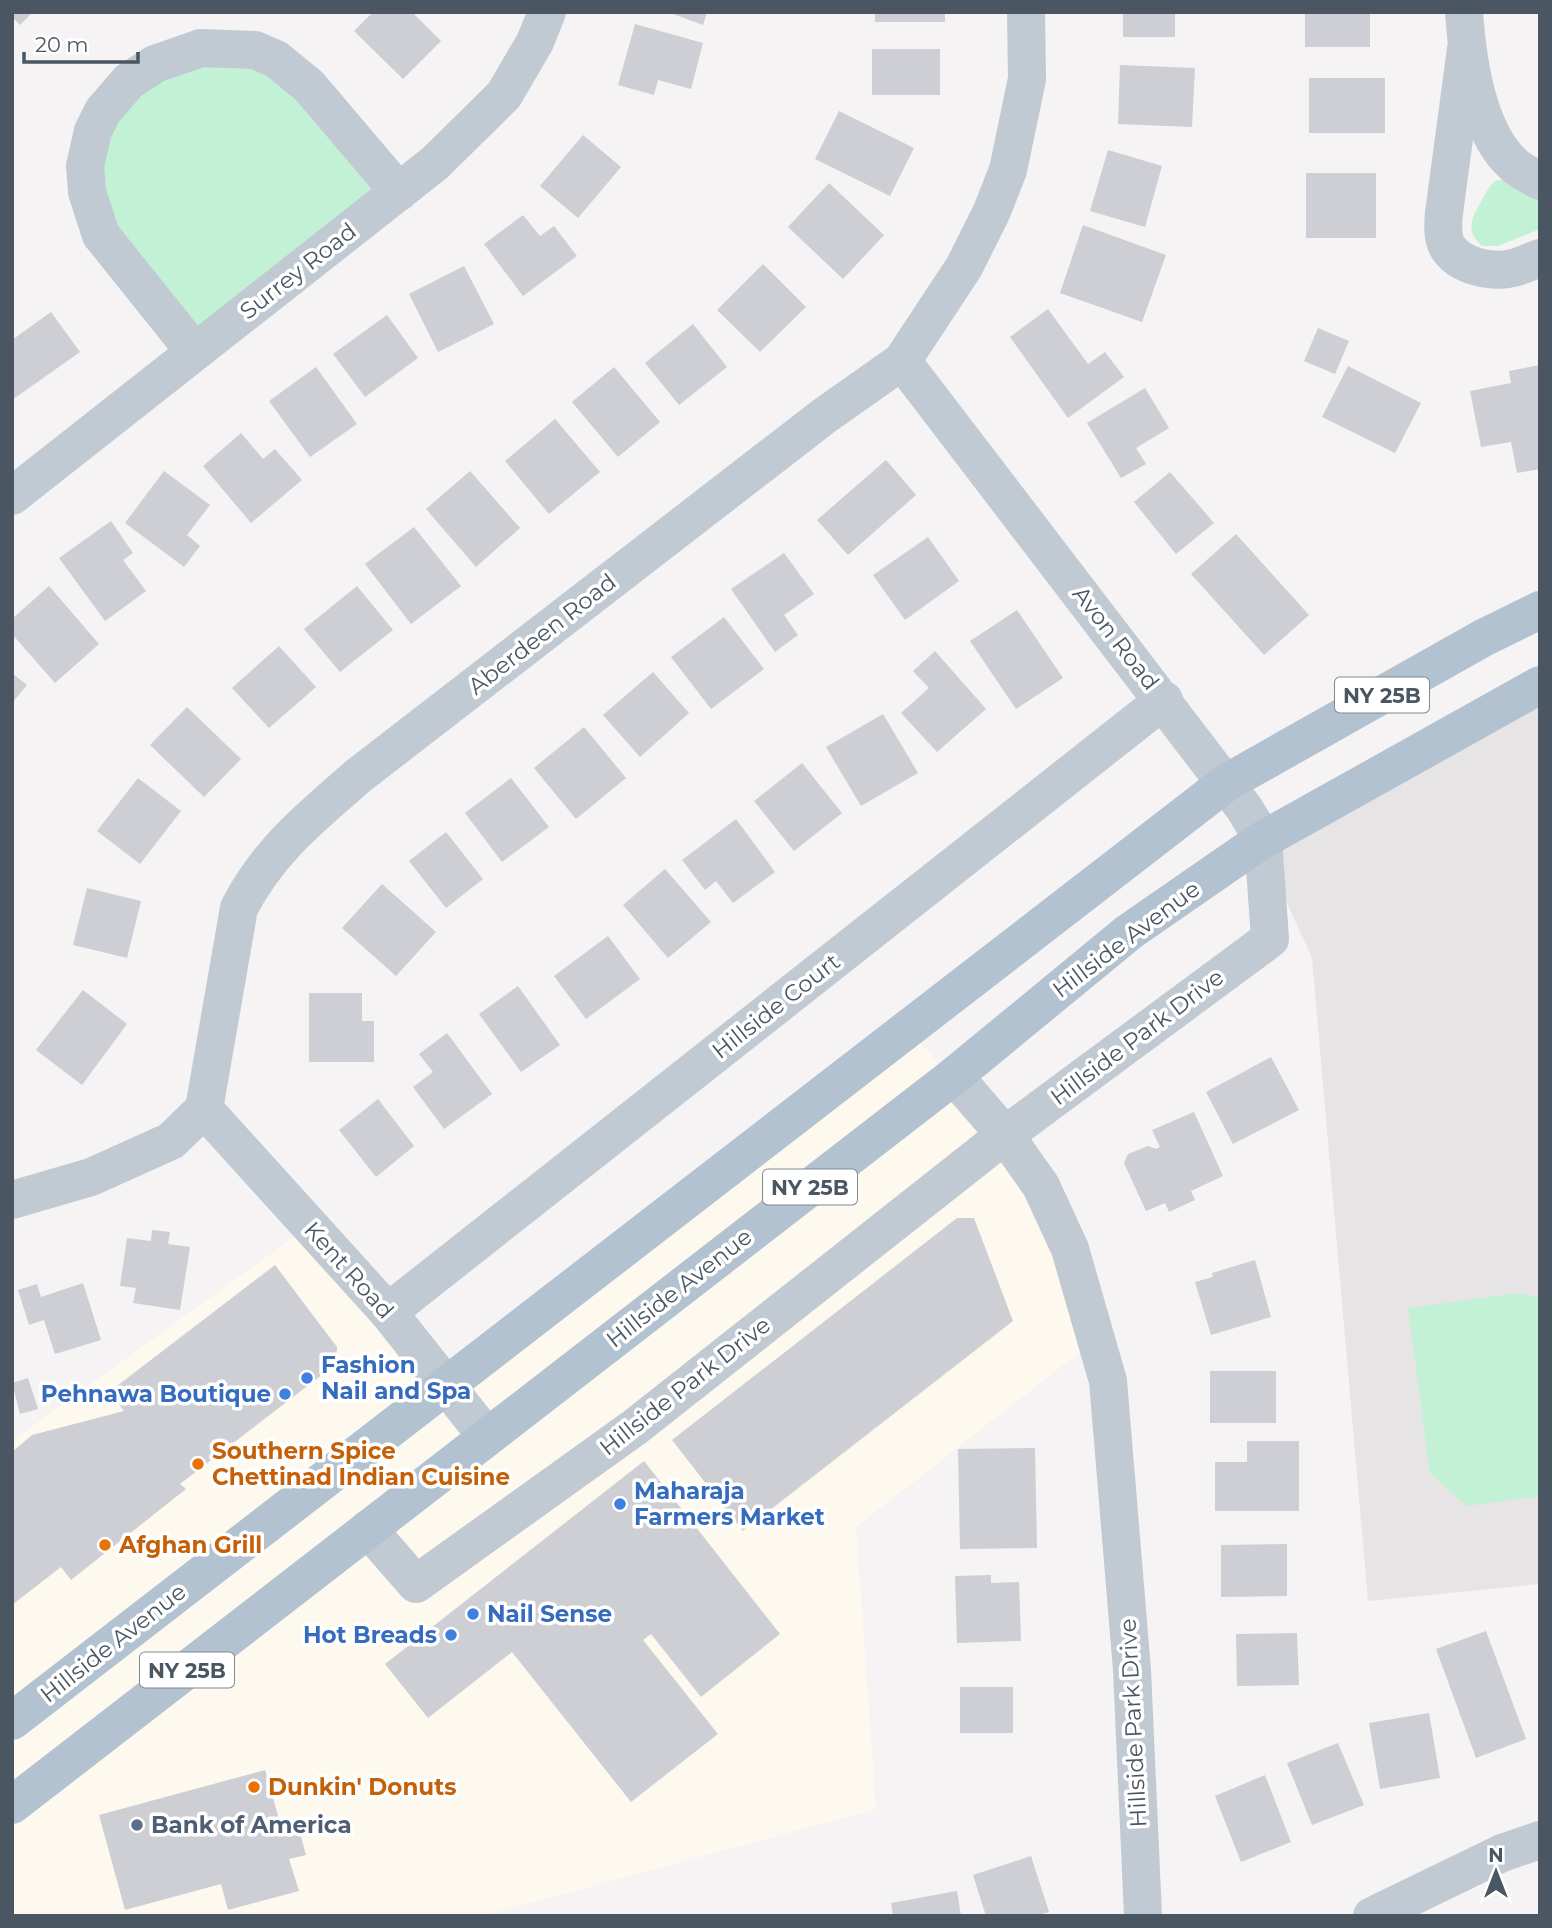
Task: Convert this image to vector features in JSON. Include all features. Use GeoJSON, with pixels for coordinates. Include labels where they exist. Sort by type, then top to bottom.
{"type":"FeatureCollection","features":[{"type":"Feature","properties":{"kind":"main road","name":"Hillside Avenue"},"geometry":{"type":"LineString","coordinates":[[12,1721],[1226,783],[1483,638],[1540,610]]}},
{"type":"Feature","properties":{"kind":"main road","name":"Hillside Avenue"},"geometry":{"type":"LineString","coordinates":[[12,1805],[954,1076],[1129,932],[1263,839],[1540,685]]}},
{"type":"Feature","properties":{"kind":"street","name":"Surrey Road"},"geometry":{"type":"LineString","coordinates":[[12,496],[400,192],[467,133],[504,95],[535,42],[547,12]]}},
{"type":"Feature","properties":{"kind":"street","name":"Aberdeen Road"},"geometry":{"type":"LineString","coordinates":[[204,1109],[239,908],[254,880],[294,832],[358,776],[824,416],[902,361],[964,267],[992,211],[1008,170],[1027,79],[1026,12]]}},
{"type":"Feature","properties":{"kind":"street"},"geometry":{"type":"LineString","coordinates":[[1465,31],[1480,105],[1493,137],[1512,163],[1540,181]]}},
{"type":"Feature","properties":{"kind":"street"},"geometry":{"type":"LineString","coordinates":[[1465,31],[1444,213],[1443,232],[1447,247],[1459,258],[1490,270],[1513,268],[1540,258]]}},
{"type":"Feature","properties":{"kind":"street"},"geometry":{"type":"LineString","coordinates":[[194,351],[101,236],[87,192],[85,166],[93,131],[103,111],[129,81],[155,64],[201,48],[255,50],[275,59],[309,86],[400,192]]}},
{"type":"Feature","properties":{"kind":"street","name":"Avon Road"},"geometry":{"type":"LineString","coordinates":[[902,361],[1244,807],[1263,839],[1269,939]]}},
{"type":"Feature","properties":{"kind":"street","name":"Hillside Court"},"geometry":{"type":"LineString","coordinates":[[388,1312],[1164,700]]}},
{"type":"Feature","properties":{"kind":"street","name":"Hillside Park Drive"},"geometry":{"type":"LineString","coordinates":[[368,1529],[416,1584],[635,1427],[1005,1135],[1269,939]]}},
{"type":"Feature","properties":{"kind":"street","name":"Hillside Park Drive"},"geometry":{"type":"LineString","coordinates":[[954,1076],[1005,1135],[1041,1186],[1070,1249],[1108,1381],[1132,1670],[1143,1916]]}},
{"type":"Feature","properties":{"kind":"street"},"geometry":{"type":"LineString","coordinates":[[12,1200],[91,1177],[171,1141],[204,1109]]}},
{"type":"Feature","properties":{"kind":"street","name":"Kent Road"},"geometry":{"type":"LineString","coordinates":[[204,1109],[388,1312],[487,1437]]}},
{"type":"Feature","properties":{"kind":"street"},"geometry":{"type":"LineString","coordinates":[[1371,1916],[1502,1853],[1540,1840]]}},
{"type":"Feature","properties":{"kind":"shaded area"},"geometry":{"type":"Polygon","coordinates":[[[1540,694],[1540,1584],[1368,1601],[1312,958],[1260,843],[1540,694]]]}},
{"type":"Feature","properties":{"kind":"shaded area"},"geometry":{"type":"Polygon","coordinates":[[[904,1023],[998,1133],[1093,1342],[856,1527],[876,1809],[482,1916],[12,1916],[12,1441],[305,1229],[437,1385],[904,1023]]]}},
{"type":"Feature","properties":{"kind":"green space"},"geometry":{"type":"Polygon","coordinates":[[[255,50],[399,192],[194,351],[101,235],[93,131],[129,81],[255,50]]]}},
{"type":"Feature","properties":{"kind":"green space"},"geometry":{"type":"Polygon","coordinates":[[[1497,180],[1507,180],[1540,200],[1540,229],[1498,246],[1482,246],[1473,235],[1472,219],[1488,190],[1497,180]]]}},
{"type":"Feature","properties":{"kind":"green space"},"geometry":{"type":"Polygon","coordinates":[[[1519,1293],[1540,1297],[1540,1496],[1467,1506],[1430,1473],[1408,1308],[1519,1293]]]}},
{"type":"Feature","properties":{"kind":"building"},"geometry":{"type":"Polygon","coordinates":[[[12,12],[33,12],[20,25],[12,17],[12,12]]]}},
{"type":"Feature","properties":{"kind":"building"},"geometry":{"type":"Polygon","coordinates":[[[373,12],[412,12],[441,41],[403,79],[354,31],[373,12]]]}},
{"type":"Feature","properties":{"kind":"building"},"geometry":{"type":"Polygon","coordinates":[[[668,12],[707,12],[703,25],[668,12]]]}},
{"type":"Feature","properties":{"kind":"building"},"geometry":{"type":"Polygon","coordinates":[[[875,12],[945,12],[945,22],[875,22],[875,12]]]}},
{"type":"Feature","properties":{"kind":"building"},"geometry":{"type":"Polygon","coordinates":[[[1123,12],[1175,12],[1175,37],[1123,37],[1123,12]]]}},
{"type":"Feature","properties":{"kind":"building"},"geometry":{"type":"Polygon","coordinates":[[[1305,12],[1370,12],[1370,47],[1305,47],[1305,12]]]}},
{"type":"Feature","properties":{"kind":"building"},"geometry":{"type":"Polygon","coordinates":[[[635,24],[703,43],[691,89],[658,80],[654,95],[618,85],[635,24]]]}},
{"type":"Feature","properties":{"kind":"building"},"geometry":{"type":"Polygon","coordinates":[[[872,49],[940,49],[940,95],[872,95],[872,49]]]}},
{"type":"Feature","properties":{"kind":"building"},"geometry":{"type":"Polygon","coordinates":[[[1120,65],[1195,68],[1192,127],[1118,124],[1120,65]]]}},
{"type":"Feature","properties":{"kind":"building"},"geometry":{"type":"Polygon","coordinates":[[[1309,78],[1385,78],[1385,133],[1309,133],[1309,78]]]}},
{"type":"Feature","properties":{"kind":"building"},"geometry":{"type":"Polygon","coordinates":[[[839,111],[914,148],[890,196],[815,159],[839,111]]]}},
{"type":"Feature","properties":{"kind":"building"},"geometry":{"type":"Polygon","coordinates":[[[583,135],[621,167],[578,218],[540,186],[583,135]]]}},
{"type":"Feature","properties":{"kind":"building"},"geometry":{"type":"Polygon","coordinates":[[[1108,150],[1162,166],[1145,227],[1090,211],[1108,150]]]}},
{"type":"Feature","properties":{"kind":"building"},"geometry":{"type":"Polygon","coordinates":[[[1306,173],[1376,173],[1376,238],[1306,238],[1306,173]]]}},
{"type":"Feature","properties":{"kind":"building"},"geometry":{"type":"Polygon","coordinates":[[[829,183],[884,235],[843,279],[788,227],[829,183]]]}},
{"type":"Feature","properties":{"kind":"building"},"geometry":{"type":"Polygon","coordinates":[[[523,215],[540,236],[554,226],[577,256],[523,296],[484,244],[523,215]]]}},
{"type":"Feature","properties":{"kind":"building"},"geometry":{"type":"Polygon","coordinates":[[[1083,225],[1166,255],[1142,322],[1060,293],[1083,225]]]}},
{"type":"Feature","properties":{"kind":"building"},"geometry":{"type":"Polygon","coordinates":[[[763,264],[806,307],[760,352],[717,310],[763,264]]]}},
{"type":"Feature","properties":{"kind":"building"},"geometry":{"type":"Polygon","coordinates":[[[464,266],[494,324],[438,352],[409,294],[464,266]]]}},
{"type":"Feature","properties":{"kind":"building"},"geometry":{"type":"Polygon","coordinates":[[[1048,309],[1088,364],[1105,352],[1124,377],[1068,418],[1010,337],[1048,309]]]}},
{"type":"Feature","properties":{"kind":"building"},"geometry":{"type":"Polygon","coordinates":[[[51,312],[80,352],[12,400],[12,340],[51,312]]]}},
{"type":"Feature","properties":{"kind":"building"},"geometry":{"type":"Polygon","coordinates":[[[387,315],[418,358],[365,397],[333,354],[387,315]]]}},
{"type":"Feature","properties":{"kind":"building"},"geometry":{"type":"Polygon","coordinates":[[[693,324],[727,367],[679,405],[645,363],[693,324]]]}},
{"type":"Feature","properties":{"kind":"building"},"geometry":{"type":"Polygon","coordinates":[[[1318,328],[1349,341],[1335,374],[1304,361],[1318,328]]]}},
{"type":"Feature","properties":{"kind":"building"},"geometry":{"type":"Polygon","coordinates":[[[1540,365],[1540,469],[1517,473],[1511,442],[1481,447],[1470,391],[1511,383],[1509,371],[1540,365]]]}},
{"type":"Feature","properties":{"kind":"building"},"geometry":{"type":"Polygon","coordinates":[[[1348,366],[1421,403],[1395,453],[1322,417],[1348,366]]]}},
{"type":"Feature","properties":{"kind":"building"},"geometry":{"type":"Polygon","coordinates":[[[316,367],[357,424],[310,457],[269,401],[316,367]]]}},
{"type":"Feature","properties":{"kind":"building"},"geometry":{"type":"Polygon","coordinates":[[[614,367],[660,422],[618,457],[572,402],[614,367]]]}},
{"type":"Feature","properties":{"kind":"building"},"geometry":{"type":"Polygon","coordinates":[[[1145,388],[1169,428],[1136,448],[1146,464],[1121,478],[1087,423],[1145,388]]]}},
{"type":"Feature","properties":{"kind":"building"},"geometry":{"type":"Polygon","coordinates":[[[555,419],[600,472],[549,514],[505,461],[555,419]]]}},
{"type":"Feature","properties":{"kind":"building"},"geometry":{"type":"Polygon","coordinates":[[[241,433],[263,459],[275,449],[302,480],[251,523],[203,466],[241,433]]]}},
{"type":"Feature","properties":{"kind":"building"},"geometry":{"type":"Polygon","coordinates":[[[886,460],[916,495],[848,555],[817,520],[886,460]]]}},
{"type":"Feature","properties":{"kind":"building"},"geometry":{"type":"Polygon","coordinates":[[[164,471],[210,505],[187,535],[200,546],[184,567],[125,523],[164,471]]]}},
{"type":"Feature","properties":{"kind":"building"},"geometry":{"type":"Polygon","coordinates":[[[470,471],[520,528],[476,567],[426,509],[470,471]]]}},
{"type":"Feature","properties":{"kind":"building"},"geometry":{"type":"Polygon","coordinates":[[[1170,472],[1214,523],[1176,554],[1134,502],[1170,472]]]}},
{"type":"Feature","properties":{"kind":"building"},"geometry":{"type":"Polygon","coordinates":[[[111,521],[133,553],[123,560],[146,591],[105,621],[59,558],[111,521]]]}},
{"type":"Feature","properties":{"kind":"building"},"geometry":{"type":"Polygon","coordinates":[[[414,527],[461,586],[411,624],[365,564],[414,527]]]}},
{"type":"Feature","properties":{"kind":"building"},"geometry":{"type":"Polygon","coordinates":[[[1236,534],[1309,615],[1264,655],[1191,574],[1236,534]]]}},
{"type":"Feature","properties":{"kind":"building"},"geometry":{"type":"Polygon","coordinates":[[[928,537],[959,581],[905,620],[873,575],[928,537]]]}},
{"type":"Feature","properties":{"kind":"building"},"geometry":{"type":"Polygon","coordinates":[[[784,553],[814,594],[784,615],[798,635],[775,652],[731,589],[784,553]]]}},
{"type":"Feature","properties":{"kind":"building"},"geometry":{"type":"Polygon","coordinates":[[[49,586],[99,644],[55,683],[12,634],[12,619],[49,586]]]}},
{"type":"Feature","properties":{"kind":"building"},"geometry":{"type":"Polygon","coordinates":[[[357,586],[393,630],[340,672],[304,629],[357,586]]]}},
{"type":"Feature","properties":{"kind":"building"},"geometry":{"type":"Polygon","coordinates":[[[1017,610],[1063,678],[1016,709],[970,641],[1017,610]]]}},
{"type":"Feature","properties":{"kind":"building"},"geometry":{"type":"Polygon","coordinates":[[[724,617],[764,669],[711,709],[671,657],[724,617]]]}},
{"type":"Feature","properties":{"kind":"building"},"geometry":{"type":"Polygon","coordinates":[[[279,646],[316,687],[269,728],[232,688],[279,646]]]}},
{"type":"Feature","properties":{"kind":"building"},"geometry":{"type":"Polygon","coordinates":[[[935,651],[986,709],[937,752],[901,713],[929,688],[913,671],[935,651]]]}},
{"type":"Feature","properties":{"kind":"building"},"geometry":{"type":"Polygon","coordinates":[[[653,672],[689,713],[640,757],[603,715],[653,672]]]}},
{"type":"Feature","properties":{"kind":"building"},"geometry":{"type":"Polygon","coordinates":[[[12,673],[27,685],[12,703],[12,673]]]}},
{"type":"Feature","properties":{"kind":"building"},"geometry":{"type":"Polygon","coordinates":[[[187,707],[241,759],[204,797],[150,745],[187,707]]]}},
{"type":"Feature","properties":{"kind":"building"},"geometry":{"type":"Polygon","coordinates":[[[883,714],[918,773],[861,806],[826,747],[883,714]]]}},
{"type":"Feature","properties":{"kind":"building"},"geometry":{"type":"Polygon","coordinates":[[[584,727],[626,778],[576,819],[534,768],[584,727]]]}},
{"type":"Feature","properties":{"kind":"building"},"geometry":{"type":"Polygon","coordinates":[[[802,763],[842,813],[794,851],[754,801],[802,763]]]}},
{"type":"Feature","properties":{"kind":"building"},"geometry":{"type":"Polygon","coordinates":[[[138,778],[181,811],[140,864],[97,831],[138,778]]]}},
{"type":"Feature","properties":{"kind":"building"},"geometry":{"type":"Polygon","coordinates":[[[511,778],[549,827],[502,862],[465,813],[511,778]]]}},
{"type":"Feature","properties":{"kind":"building"},"geometry":{"type":"Polygon","coordinates":[[[736,819],[775,872],[733,903],[716,881],[705,890],[682,860],[736,819]]]}},
{"type":"Feature","properties":{"kind":"building"},"geometry":{"type":"Polygon","coordinates":[[[446,832],[483,879],[446,908],[409,861],[446,832]]]}},
{"type":"Feature","properties":{"kind":"building"},"geometry":{"type":"Polygon","coordinates":[[[665,869],[711,922],[668,958],[623,905],[665,869]]]}},
{"type":"Feature","properties":{"kind":"building"},"geometry":{"type":"Polygon","coordinates":[[[382,884],[436,932],[396,976],[342,928],[382,884]]]}},
{"type":"Feature","properties":{"kind":"building"},"geometry":{"type":"Polygon","coordinates":[[[87,888],[141,901],[127,958],[73,945],[87,888]]]}},
{"type":"Feature","properties":{"kind":"building"},"geometry":{"type":"Polygon","coordinates":[[[608,936],[640,979],[586,1019],[554,976],[608,936]]]}},
{"type":"Feature","properties":{"kind":"building"},"geometry":{"type":"Polygon","coordinates":[[[518,986],[560,1045],[521,1072],[479,1014],[518,986]]]}},
{"type":"Feature","properties":{"kind":"building"},"geometry":{"type":"Polygon","coordinates":[[[83,990],[127,1024],[82,1085],[36,1050],[83,990]]]}},
{"type":"Feature","properties":{"kind":"building"},"geometry":{"type":"Polygon","coordinates":[[[309,993],[362,993],[362,1021],[374,1021],[374,1062],[309,1062],[309,993]]]}},
{"type":"Feature","properties":{"kind":"building"},"geometry":{"type":"Polygon","coordinates":[[[447,1033],[492,1094],[444,1129],[413,1087],[433,1072],[419,1054],[447,1033]]]}},
{"type":"Feature","properties":{"kind":"building"},"geometry":{"type":"Polygon","coordinates":[[[1271,1057],[1299,1110],[1233,1144],[1206,1092],[1271,1057]]]}},
{"type":"Feature","properties":{"kind":"building"},"geometry":{"type":"Polygon","coordinates":[[[378,1099],[414,1146],[376,1177],[339,1130],[378,1099]]]}},
{"type":"Feature","properties":{"kind":"building"},"geometry":{"type":"Polygon","coordinates":[[[1194,1112],[1223,1176],[1191,1191],[1195,1200],[1169,1212],[1165,1203],[1146,1211],[1124,1163],[1128,1154],[1148,1146],[1156,1149],[1160,1147],[1152,1130],[1194,1112]]]}},
{"type":"Feature","properties":{"kind":"building"},"geometry":{"type":"Polygon","coordinates":[[[957,1218],[974,1218],[1013,1321],[743,1531],[672,1440],[957,1218]]]}},
{"type":"Feature","properties":{"kind":"building"},"geometry":{"type":"Polygon","coordinates":[[[152,1230],[170,1232],[168,1244],[190,1247],[180,1310],[133,1303],[136,1288],[120,1286],[127,1238],[151,1241],[152,1230]]]}},
{"type":"Feature","properties":{"kind":"building"},"geometry":{"type":"Polygon","coordinates":[[[1255,1260],[1271,1317],[1211,1335],[1195,1282],[1213,1277],[1212,1273],[1255,1260]]]}},
{"type":"Feature","properties":{"kind":"building"},"geometry":{"type":"Polygon","coordinates":[[[275,1265],[337,1347],[336,1364],[180,1484],[186,1489],[71,1580],[61,1567],[12,1605],[12,1452],[32,1435],[124,1411],[109,1392],[275,1265]]]}},
{"type":"Feature","properties":{"kind":"building"},"geometry":{"type":"Polygon","coordinates":[[[83,1283],[101,1340],[55,1354],[44,1320],[29,1325],[18,1290],[37,1284],[41,1297],[83,1283]]]}},
{"type":"Feature","properties":{"kind":"building"},"geometry":{"type":"Polygon","coordinates":[[[1210,1371],[1276,1371],[1276,1423],[1210,1423],[1210,1371]]]}},
{"type":"Feature","properties":{"kind":"building"},"geometry":{"type":"Polygon","coordinates":[[[28,1378],[38,1409],[20,1414],[12,1383],[28,1378]]]}},
{"type":"Feature","properties":{"kind":"building"},"geometry":{"type":"Polygon","coordinates":[[[1247,1441],[1299,1441],[1299,1511],[1215,1511],[1215,1462],[1247,1462],[1247,1441]]]}},
{"type":"Feature","properties":{"kind":"building"},"geometry":{"type":"Polygon","coordinates":[[[1035,1448],[1037,1548],[960,1549],[958,1449],[1035,1448]]]}},
{"type":"Feature","properties":{"kind":"building"},"geometry":{"type":"Polygon","coordinates":[[[644,1461],[780,1634],[701,1697],[651,1634],[643,1640],[718,1734],[631,1802],[512,1652],[428,1718],[385,1664],[644,1461]]]}},
{"type":"Feature","properties":{"kind":"building"},"geometry":{"type":"Polygon","coordinates":[[[1287,1544],[1287,1596],[1221,1597],[1221,1545],[1287,1544]]]}},
{"type":"Feature","properties":{"kind":"building"},"geometry":{"type":"Polygon","coordinates":[[[991,1575],[991,1583],[1019,1582],[1021,1641],[957,1643],[955,1576],[991,1575]]]}},
{"type":"Feature","properties":{"kind":"building"},"geometry":{"type":"Polygon","coordinates":[[[1486,1631],[1526,1739],[1476,1758],[1436,1649],[1486,1631]]]}},
{"type":"Feature","properties":{"kind":"building"},"geometry":{"type":"Polygon","coordinates":[[[1297,1633],[1299,1685],[1237,1686],[1236,1634],[1297,1633]]]}},
{"type":"Feature","properties":{"kind":"building"},"geometry":{"type":"Polygon","coordinates":[[[960,1687],[1013,1687],[1013,1733],[960,1733],[960,1687]]]}},
{"type":"Feature","properties":{"kind":"building"},"geometry":{"type":"Polygon","coordinates":[[[1429,1713],[1440,1778],[1380,1789],[1369,1723],[1429,1713]]]}},
{"type":"Feature","properties":{"kind":"building"},"geometry":{"type":"Polygon","coordinates":[[[1338,1743],[1364,1805],[1312,1825],[1287,1763],[1338,1743]]]}},
{"type":"Feature","properties":{"kind":"building"},"geometry":{"type":"Polygon","coordinates":[[[265,1770],[281,1826],[297,1822],[306,1855],[289,1859],[299,1891],[228,1910],[221,1884],[125,1910],[99,1815],[265,1770]]]}},
{"type":"Feature","properties":{"kind":"building"},"geometry":{"type":"Polygon","coordinates":[[[1265,1775],[1291,1842],[1241,1862],[1215,1796],[1265,1775]]]}},
{"type":"Feature","properties":{"kind":"building"},"geometry":{"type":"Polygon","coordinates":[[[1031,1856],[1049,1912],[1035,1916],[986,1916],[973,1875],[1031,1856]]]}},
{"type":"Feature","properties":{"kind":"building"},"geometry":{"type":"Polygon","coordinates":[[[957,1891],[961,1916],[893,1916],[891,1903],[957,1891]]]}},
{"type":"Feature","properties":{"kind":"place","name":"Fashion Nail and Spa"},"geometry":{"type":"Point","coordinates":[307,1378]}},
{"type":"Feature","properties":{"kind":"place","name":"Pehnawa Boutique"},"geometry":{"type":"Point","coordinates":[285,1394]}},
{"type":"Feature","properties":{"kind":"place","name":"Southern Spice Chettinad Indian Cuisine"},"geometry":{"type":"Point","coordinates":[198,1464]}},
{"type":"Feature","properties":{"kind":"place","name":"Maharaja Farmers Market"},"geometry":{"type":"Point","coordinates":[620,1504]}},
{"type":"Feature","properties":{"kind":"place","name":"Afghan Grill"},"geometry":{"type":"Point","coordinates":[105,1545]}},
{"type":"Feature","properties":{"kind":"place","name":"Nail Sense"},"geometry":{"type":"Point","coordinates":[473,1614]}},
{"type":"Feature","properties":{"kind":"place","name":"Hot Breads"},"geometry":{"type":"Point","coordinates":[451,1635]}},
{"type":"Feature","properties":{"kind":"place","name":"Dunkin' Donuts"},"geometry":{"type":"Point","coordinates":[254,1787]}},
{"type":"Feature","properties":{"kind":"place","name":"Bank of America"},"geometry":{"type":"Point","coordinates":[137,1825]}}]}
